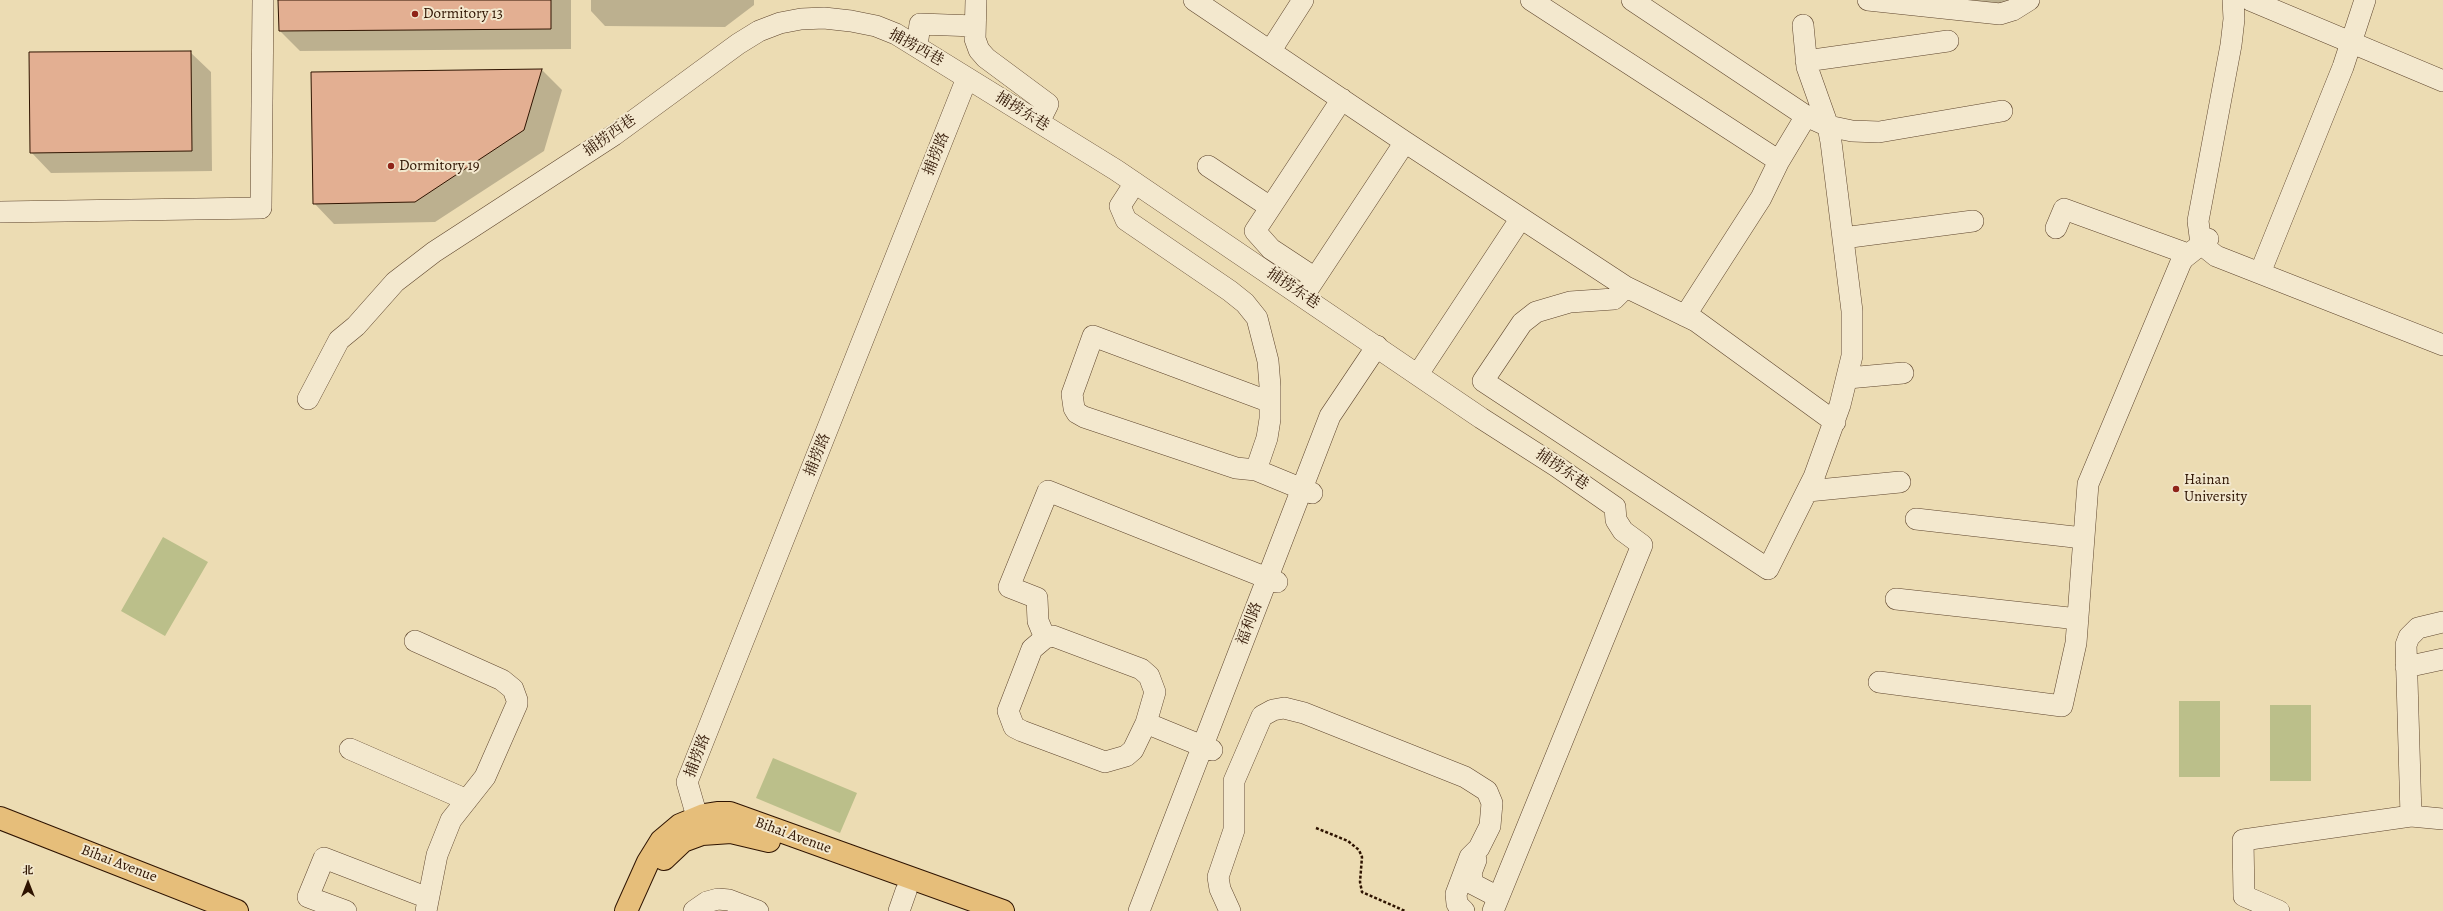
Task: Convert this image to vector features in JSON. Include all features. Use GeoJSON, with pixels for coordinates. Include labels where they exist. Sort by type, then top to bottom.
{"type":"FeatureCollection","features":[{"type":"Feature","properties":{"kind":"main road","name":"Bihai Avenue"},"geometry":{"type":"LineString","coordinates":[[640,911],[666,857],[700,825],[717,813],[730,813],[1003,911]]}},
{"type":"Feature","properties":{"kind":"main road","name":"Bihai Avenue"},"geometry":{"type":"LineString","coordinates":[[0,818],[237,911]]}},
{"type":"Feature","properties":{"kind":"main road","name":"Bihai Avenue"},"geometry":{"type":"LineString","coordinates":[[626,911],[648,862],[661,841],[680,825],[700,825],[759,837],[963,911]]}},
{"type":"Feature","properties":{"kind":"main road","name":"Bihai Avenue"},"geometry":{"type":"LineString","coordinates":[[0,833],[203,911]]}},
{"type":"Feature","properties":{"kind":"street"},"geometry":{"type":"LineString","coordinates":[[250,0],[254,202]]}},
{"type":"Feature","properties":{"kind":"street"},"geometry":{"type":"LineString","coordinates":[[254,202],[263,0]]}},
{"type":"Feature","properties":{"kind":"street"},"geometry":{"type":"LineString","coordinates":[[976,0],[975,26],[979,50],[1048,104],[1039,122]]}},
{"type":"Feature","properties":{"kind":"street"},"geometry":{"type":"LineString","coordinates":[[1194,0],[1271,50],[1405,142],[1626,287],[1696,321],[1835,422]]}},
{"type":"Feature","properties":{"kind":"street"},"geometry":{"type":"LineString","coordinates":[[1271,50],[1303,0]]}},
{"type":"Feature","properties":{"kind":"street"},"geometry":{"type":"LineString","coordinates":[[1531,0],[1778,161]]}},
{"type":"Feature","properties":{"kind":"street"},"geometry":{"type":"LineString","coordinates":[[1632,0],[1806,116],[1828,126],[1852,131],[1879,132],[2002,111]]}},
{"type":"Feature","properties":{"kind":"street"},"geometry":{"type":"LineString","coordinates":[[1868,0],[2000,14],[2013,10],[2028,0]]}},
{"type":"Feature","properties":{"kind":"street"},"geometry":{"type":"LineString","coordinates":[[2199,245],[2198,221],[2231,45],[2234,19],[2233,0]]}},
{"type":"Feature","properties":{"kind":"street"},"geometry":{"type":"LineString","coordinates":[[1879,682],[2062,706],[2074,655],[2087,495],[2091,475],[2181,262],[2199,245],[2206,223],[2240,47],[2243,19],[2242,0]]}},
{"type":"Feature","properties":{"kind":"street"},"geometry":{"type":"LineString","coordinates":[[2250,0],[2443,73]]}},
{"type":"Feature","properties":{"kind":"street"},"geometry":{"type":"LineString","coordinates":[[2270,0],[2443,82]]}},
{"type":"Feature","properties":{"kind":"street"},"geometry":{"type":"LineString","coordinates":[[2261,270],[2343,66],[2351,38],[2365,0]]}},
{"type":"Feature","properties":{"kind":"street","name":"捕捞西巷"},"geometry":{"type":"LineString","coordinates":[[308,399],[339,340],[356,326],[395,282],[434,252],[614,135],[703,68],[759,31],[780,23],[824,18],[876,26],[896,34],[917,46],[967,78]]}},
{"type":"Feature","properties":{"kind":"street"},"geometry":{"type":"LineString","coordinates":[[917,46],[920,24],[975,26]]}},
{"type":"Feature","properties":{"kind":"street"},"geometry":{"type":"LineString","coordinates":[[1626,287],[1614,299],[1570,302],[1536,312],[1522,323],[1483,381],[1768,569],[1808,491],[1835,422],[1848,378],[1852,356],[1853,337],[1843,238],[1828,126],[1813,87],[1806,61],[1803,25]]}},
{"type":"Feature","properties":{"kind":"street"},"geometry":{"type":"LineString","coordinates":[[1806,61],[1948,41]]}},
{"type":"Feature","properties":{"kind":"street","name":"捕捞东巷"},"geometry":{"type":"LineString","coordinates":[[967,78],[1135,183],[1471,411],[1556,466],[1615,507],[1616,520],[1624,531],[1642,545],[1496,904]]}},
{"type":"Feature","properties":{"kind":"street","name":"捕捞路"},"geometry":{"type":"LineString","coordinates":[[700,825],[687,782],[967,78]]}},
{"type":"Feature","properties":{"kind":"street"},"geometry":{"type":"LineString","coordinates":[[1315,278],[1271,249],[1255,231],[1342,99]]}},
{"type":"Feature","properties":{"kind":"street"},"geometry":{"type":"LineString","coordinates":[[1685,316],[1761,198],[1778,161],[1806,116]]}},
{"type":"Feature","properties":{"kind":"street"},"geometry":{"type":"LineString","coordinates":[[1303,296],[1405,142]]}},
{"type":"Feature","properties":{"kind":"street"},"geometry":{"type":"LineString","coordinates":[[1208,166],[1270,207]]}},
{"type":"Feature","properties":{"kind":"street"},"geometry":{"type":"LineString","coordinates":[[1135,183],[1120,206],[1126,220],[1230,291],[1245,303],[1257,318],[1268,361],[1270,402],[1267,438],[1256,470]]}},
{"type":"Feature","properties":{"kind":"street"},"geometry":{"type":"LineString","coordinates":[[0,203],[254,202]]}},
{"type":"Feature","properties":{"kind":"street"},"geometry":{"type":"LineString","coordinates":[[0,212],[254,202]]}},
{"type":"Feature","properties":{"kind":"street"},"geometry":{"type":"LineString","coordinates":[[2056,228],[2064,209],[2199,245],[2216,256],[2261,270],[2443,337]]}},
{"type":"Feature","properties":{"kind":"street"},"geometry":{"type":"LineString","coordinates":[[1418,374],[1522,218]]}},
{"type":"Feature","properties":{"kind":"street"},"geometry":{"type":"LineString","coordinates":[[1843,238],[1973,221]]}},
{"type":"Feature","properties":{"kind":"street"},"geometry":{"type":"LineString","coordinates":[[2261,270],[2443,345]]}},
{"type":"Feature","properties":{"kind":"street"},"geometry":{"type":"LineString","coordinates":[[1270,402],[1094,336],[1072,394],[1074,408],[1084,417],[1236,468],[1256,470],[1307,491]]}},
{"type":"Feature","properties":{"kind":"street","name":"福利路"},"geometry":{"type":"LineString","coordinates":[[1139,911],[1207,748],[1307,491],[1330,416],[1382,350]]}},
{"type":"Feature","properties":{"kind":"street"},"geometry":{"type":"LineString","coordinates":[[1848,378],[1903,373]]}},
{"type":"Feature","properties":{"kind":"street"},"geometry":{"type":"LineString","coordinates":[[1471,411],[1488,385]]}},
{"type":"Feature","properties":{"kind":"street"},"geometry":{"type":"LineString","coordinates":[[1808,491],[1900,482]]}},
{"type":"Feature","properties":{"kind":"street"},"geometry":{"type":"LineString","coordinates":[[1045,638],[1038,621],[1037,598],[1009,587],[1048,491],[1272,580]]}},
{"type":"Feature","properties":{"kind":"street"},"geometry":{"type":"LineString","coordinates":[[1916,518],[2083,538]]}},
{"type":"Feature","properties":{"kind":"street"},"geometry":{"type":"LineString","coordinates":[[1896,599],[2078,619]]}},
{"type":"Feature","properties":{"kind":"street"},"geometry":{"type":"LineString","coordinates":[[2411,816],[2406,645],[2411,634],[2422,626],[2443,622]]}},
{"type":"Feature","properties":{"kind":"street"},"geometry":{"type":"LineString","coordinates":[[1053,636],[1141,669],[1149,676],[1155,692],[1146,723],[1133,750],[1126,756],[1105,762],[1014,727],[1008,711],[1028,658],[1037,644],[1045,638],[1053,636]]}},
{"type":"Feature","properties":{"kind":"street"},"geometry":{"type":"LineString","coordinates":[[346,911],[308,897],[324,858],[427,905],[437,855],[451,820],[485,777],[517,704],[517,696],[513,688],[498,678],[415,641]]}},
{"type":"Feature","properties":{"kind":"street"},"geometry":{"type":"LineString","coordinates":[[2406,667],[2443,659]]}},
{"type":"Feature","properties":{"kind":"street"},"geometry":{"type":"LineString","coordinates":[[1230,911],[1220,889],[1218,877],[1234,830],[1234,781],[1262,716],[1273,710],[1284,708],[1304,713],[1477,784],[1487,792],[1492,809],[1490,826],[1479,848],[1471,873],[1473,884],[1496,904]]}},
{"type":"Feature","properties":{"kind":"street"},"geometry":{"type":"LineString","coordinates":[[1146,723],[1207,748]]}},
{"type":"Feature","properties":{"kind":"street","name":"福利路"},"geometry":{"type":"LineString","coordinates":[[1149,911],[1207,748]]}},
{"type":"Feature","properties":{"kind":"street"},"geometry":{"type":"LineString","coordinates":[[350,749],[467,800]]}},
{"type":"Feature","properties":{"kind":"street"},"geometry":{"type":"LineString","coordinates":[[2279,911],[2244,896],[2243,840],[2411,816],[2443,819]]}},
{"type":"Feature","properties":{"kind":"street"},"geometry":{"type":"LineString","coordinates":[[1464,911],[1457,904],[1456,894],[1470,857],[1479,848]]}},
{"type":"Feature","properties":{"kind":"street"},"geometry":{"type":"LineString","coordinates":[[899,911],[906,891]]}},
{"type":"Feature","properties":{"kind":"street"},"geometry":{"type":"LineString","coordinates":[[694,911],[707,902],[718,899],[730,900],[758,911]]}},
{"type":"Feature","properties":{"kind":"path"},"geometry":{"type":"LineString","coordinates":[[1316,828],[1348,841],[1359,850],[1362,857],[1360,882],[1362,892],[1405,911]]}},
{"type":"Feature","properties":{"kind":"green space"},"geometry":{"type":"Polygon","coordinates":[[[163,537],[208,562],[165,636],[121,611],[163,537]]]}},
{"type":"Feature","properties":{"kind":"green space"},"geometry":{"type":"Polygon","coordinates":[[[2179,701],[2220,701],[2220,777],[2179,777],[2179,701]]]}},
{"type":"Feature","properties":{"kind":"green space"},"geometry":{"type":"Polygon","coordinates":[[[2270,705],[2311,705],[2311,781],[2270,781],[2270,705]]]}},
{"type":"Feature","properties":{"kind":"green space"},"geometry":{"type":"Polygon","coordinates":[[[773,758],[857,793],[840,833],[756,798],[773,758]]]}},
{"type":"Feature","properties":{"kind":"building","name":"Dormitory 13"},"geometry":{"type":"Polygon","coordinates":[[[278,0],[551,0],[551,29],[279,31],[278,0]]]}},
{"type":"Feature","properties":{"kind":"building"},"geometry":{"type":"Polygon","coordinates":[[[191,51],[192,151],[30,153],[29,52],[191,51]]]}},
{"type":"Feature","properties":{"kind":"building","name":"Dormitory 19"},"geometry":{"type":"Polygon","coordinates":[[[542,69],[524,130],[415,202],[313,204],[311,72],[542,69]]]}},
{"type":"Feature","properties":{"kind":"place","name":"Dormitory 13"},"geometry":{"type":"Point","coordinates":[415,14]}},
{"type":"Feature","properties":{"kind":"place","name":"Dormitory 19"},"geometry":{"type":"Point","coordinates":[391,166]}},
{"type":"Feature","properties":{"kind":"place","name":"Hainan University"},"geometry":{"type":"Point","coordinates":[2176,489]}}]}
